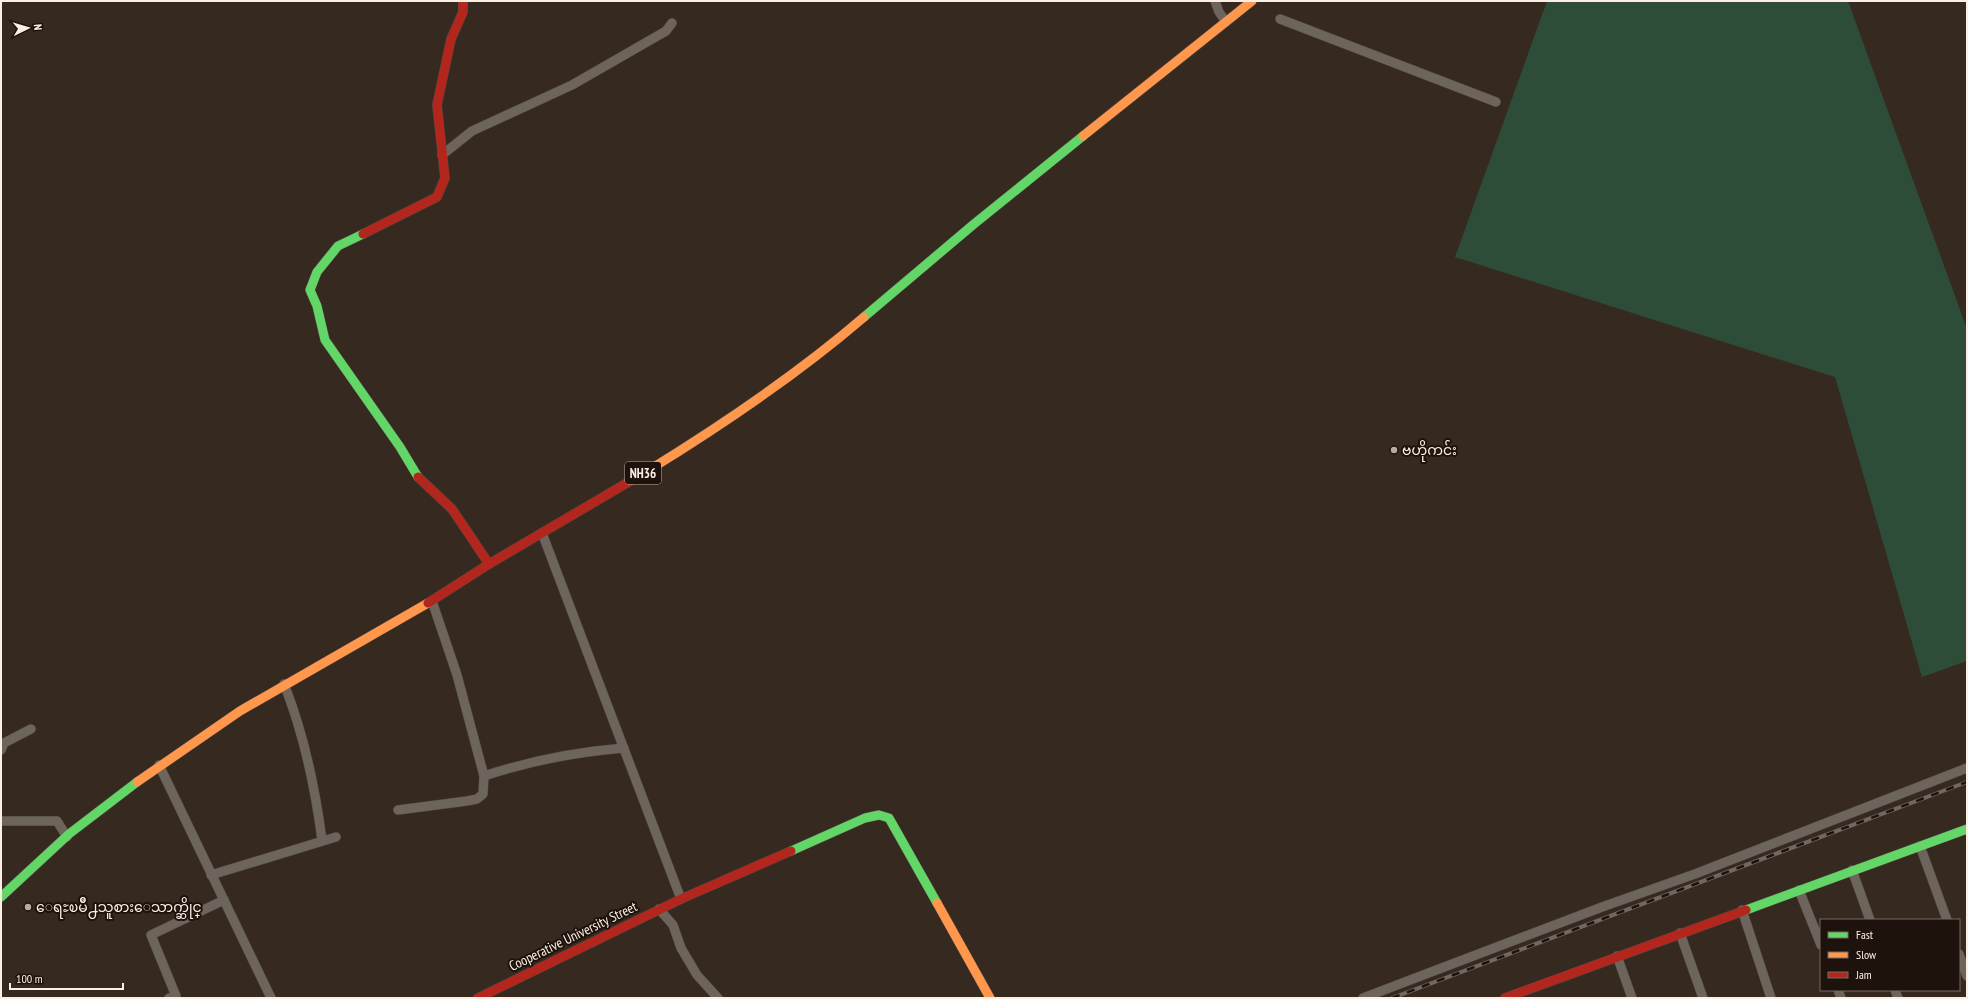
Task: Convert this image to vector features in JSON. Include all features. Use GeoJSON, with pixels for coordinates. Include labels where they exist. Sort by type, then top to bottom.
{"type":"FeatureCollection","features":[{"type":"Feature","properties":{"kind":"main road"},"geometry":{"type":"LineString","coordinates":[[463,1],[463,12],[451,39],[437,105],[445,178],[437,197],[338,246],[317,272],[310,290],[317,306],[325,340],[400,447],[420,481],[452,509],[488,564]]}},
{"type":"Feature","properties":{"kind":"main road","name":"NH36"},"geometry":{"type":"LineString","coordinates":[[1,897],[67,837],[159,765],[240,711],[284,684],[432,601],[488,564],[673,455],[838,340],[974,224],[1252,1]]}},
{"type":"Feature","properties":{"kind":"main road","name":"Cooperative University Street"},"geometry":{"type":"LineString","coordinates":[[478,998],[681,898],[865,818],[879,815],[889,818],[990,998]]}},
{"type":"Feature","properties":{"kind":"main road"},"geometry":{"type":"LineString","coordinates":[[1505,998],[1967,828]]}},
{"type":"Feature","properties":{"kind":"street"},"geometry":{"type":"LineString","coordinates":[[1215,1],[1219,12],[1226,22]]}},
{"type":"Feature","properties":{"kind":"street"},"geometry":{"type":"LineString","coordinates":[[1280,19],[1496,102]]}},
{"type":"Feature","properties":{"kind":"street"},"geometry":{"type":"LineString","coordinates":[[442,155],[472,131],[572,85],[666,31],[672,22]]}},
{"type":"Feature","properties":{"kind":"street"},"geometry":{"type":"LineString","coordinates":[[542,533],[681,898]]}},
{"type":"Feature","properties":{"kind":"street"},"geometry":{"type":"LineString","coordinates":[[398,810],[477,799],[483,794],[484,776],[458,675],[432,601]]}},
{"type":"Feature","properties":{"kind":"street"},"geometry":{"type":"LineString","coordinates":[[284,684],[295,711],[307,753],[318,806],[322,840]]}},
{"type":"Feature","properties":{"kind":"street"},"geometry":{"type":"LineString","coordinates":[[1,750],[4,743],[32,729]]}},
{"type":"Feature","properties":{"kind":"street"},"geometry":{"type":"LineString","coordinates":[[484,776],[521,765],[594,750],[624,748]]}},
{"type":"Feature","properties":{"kind":"street"},"geometry":{"type":"LineString","coordinates":[[159,765],[270,998]]}},
{"type":"Feature","properties":{"kind":"street"},"geometry":{"type":"LineString","coordinates":[[1363,998],[1595,910],[1702,872],[1967,768]]}},
{"type":"Feature","properties":{"kind":"street"},"geometry":{"type":"LineString","coordinates":[[1,821],[57,821],[67,837]]}},
{"type":"Feature","properties":{"kind":"street"},"geometry":{"type":"LineString","coordinates":[[211,875],[322,840],[336,837]]}},
{"type":"Feature","properties":{"kind":"street"},"geometry":{"type":"LineString","coordinates":[[1920,846],[1947,919]]}},
{"type":"Feature","properties":{"kind":"street"},"geometry":{"type":"LineString","coordinates":[[1852,870],[1870,919]]}},
{"type":"Feature","properties":{"kind":"street"},"geometry":{"type":"LineString","coordinates":[[1799,890],[1820,943]]}},
{"type":"Feature","properties":{"kind":"street"},"geometry":{"type":"LineString","coordinates":[[169,998],[176,996],[151,935],[224,900]]}},
{"type":"Feature","properties":{"kind":"street"},"geometry":{"type":"LineString","coordinates":[[659,909],[673,925],[681,948],[697,975],[718,998]]}},
{"type":"Feature","properties":{"kind":"street"},"geometry":{"type":"LineString","coordinates":[[1742,910],[1771,998]]}},
{"type":"Feature","properties":{"kind":"street"},"geometry":{"type":"LineString","coordinates":[[1680,933],[1703,998]]}},
{"type":"Feature","properties":{"kind":"street"},"geometry":{"type":"LineString","coordinates":[[1617,956],[1632,998]]}},
{"type":"Feature","properties":{"kind":"street"},"geometry":{"type":"LineString","coordinates":[[1960,957],[1967,976]]}},
{"type":"Feature","properties":{"kind":"green space"},"geometry":{"type":"Polygon","coordinates":[[[1547,1],[1848,1],[1967,329],[1967,661],[1922,677],[1835,377],[1455,257],[1547,1]]]}},
{"type":"Feature","properties":{"kind":"railway"},"geometry":{"type":"LineString","coordinates":[[1392,998],[1967,782]]}},
{"type":"Feature","properties":{"kind":"traffic: fast"},"geometry":{"type":"LineString","coordinates":[[864,317],[974,224],[1083,136]]}},
{"type":"Feature","properties":{"kind":"traffic: fast"},"geometry":{"type":"LineString","coordinates":[[363,234],[338,246],[317,272],[310,290],[317,306],[325,340],[400,447],[418,477]]}},
{"type":"Feature","properties":{"kind":"traffic: fast"},"geometry":{"type":"LineString","coordinates":[[1,897],[69,834],[137,782]]}},
{"type":"Feature","properties":{"kind":"traffic: fast"},"geometry":{"type":"LineString","coordinates":[[791,851],[865,818],[879,815],[889,818],[937,903]]}},
{"type":"Feature","properties":{"kind":"traffic: fast"},"geometry":{"type":"LineString","coordinates":[[1746,910],[1967,829]]}},
{"type":"Feature","properties":{"kind":"traffic: slow"},"geometry":{"type":"LineString","coordinates":[[1083,136],[1252,1]]}},
{"type":"Feature","properties":{"kind":"traffic: slow"},"geometry":{"type":"LineString","coordinates":[[649,470],[760,398],[839,338],[864,317]]}},
{"type":"Feature","properties":{"kind":"traffic: slow"},"geometry":{"type":"LineString","coordinates":[[137,782],[240,711],[428,603]]}},
{"type":"Feature","properties":{"kind":"traffic: slow"},"geometry":{"type":"LineString","coordinates":[[937,903],[990,998]]}},
{"type":"Feature","properties":{"kind":"traffic: jam"},"geometry":{"type":"LineString","coordinates":[[363,234],[437,197],[445,178],[437,105],[451,39],[463,12],[463,1]]}},
{"type":"Feature","properties":{"kind":"traffic: jam"},"geometry":{"type":"LineString","coordinates":[[428,603],[489,564],[649,470]]}},
{"type":"Feature","properties":{"kind":"traffic: jam"},"geometry":{"type":"LineString","coordinates":[[418,477],[452,509],[489,564]]}},
{"type":"Feature","properties":{"kind":"traffic: jam"},"geometry":{"type":"LineString","coordinates":[[478,998],[681,899],[791,851]]}},
{"type":"Feature","properties":{"kind":"traffic: jam"},"geometry":{"type":"LineString","coordinates":[[1505,998],[1746,910]]}},
{"type":"Feature","properties":{"kind":"place","name":"ဗဟိုကင်း"},"geometry":{"type":"Point","coordinates":[1394,450]}},
{"type":"Feature","properties":{"kind":"place","name":"ေရႊၿမိဳ႕သူစားေသာက္ဆိုင္"},"geometry":{"type":"Point","coordinates":[28,907]}}]}
